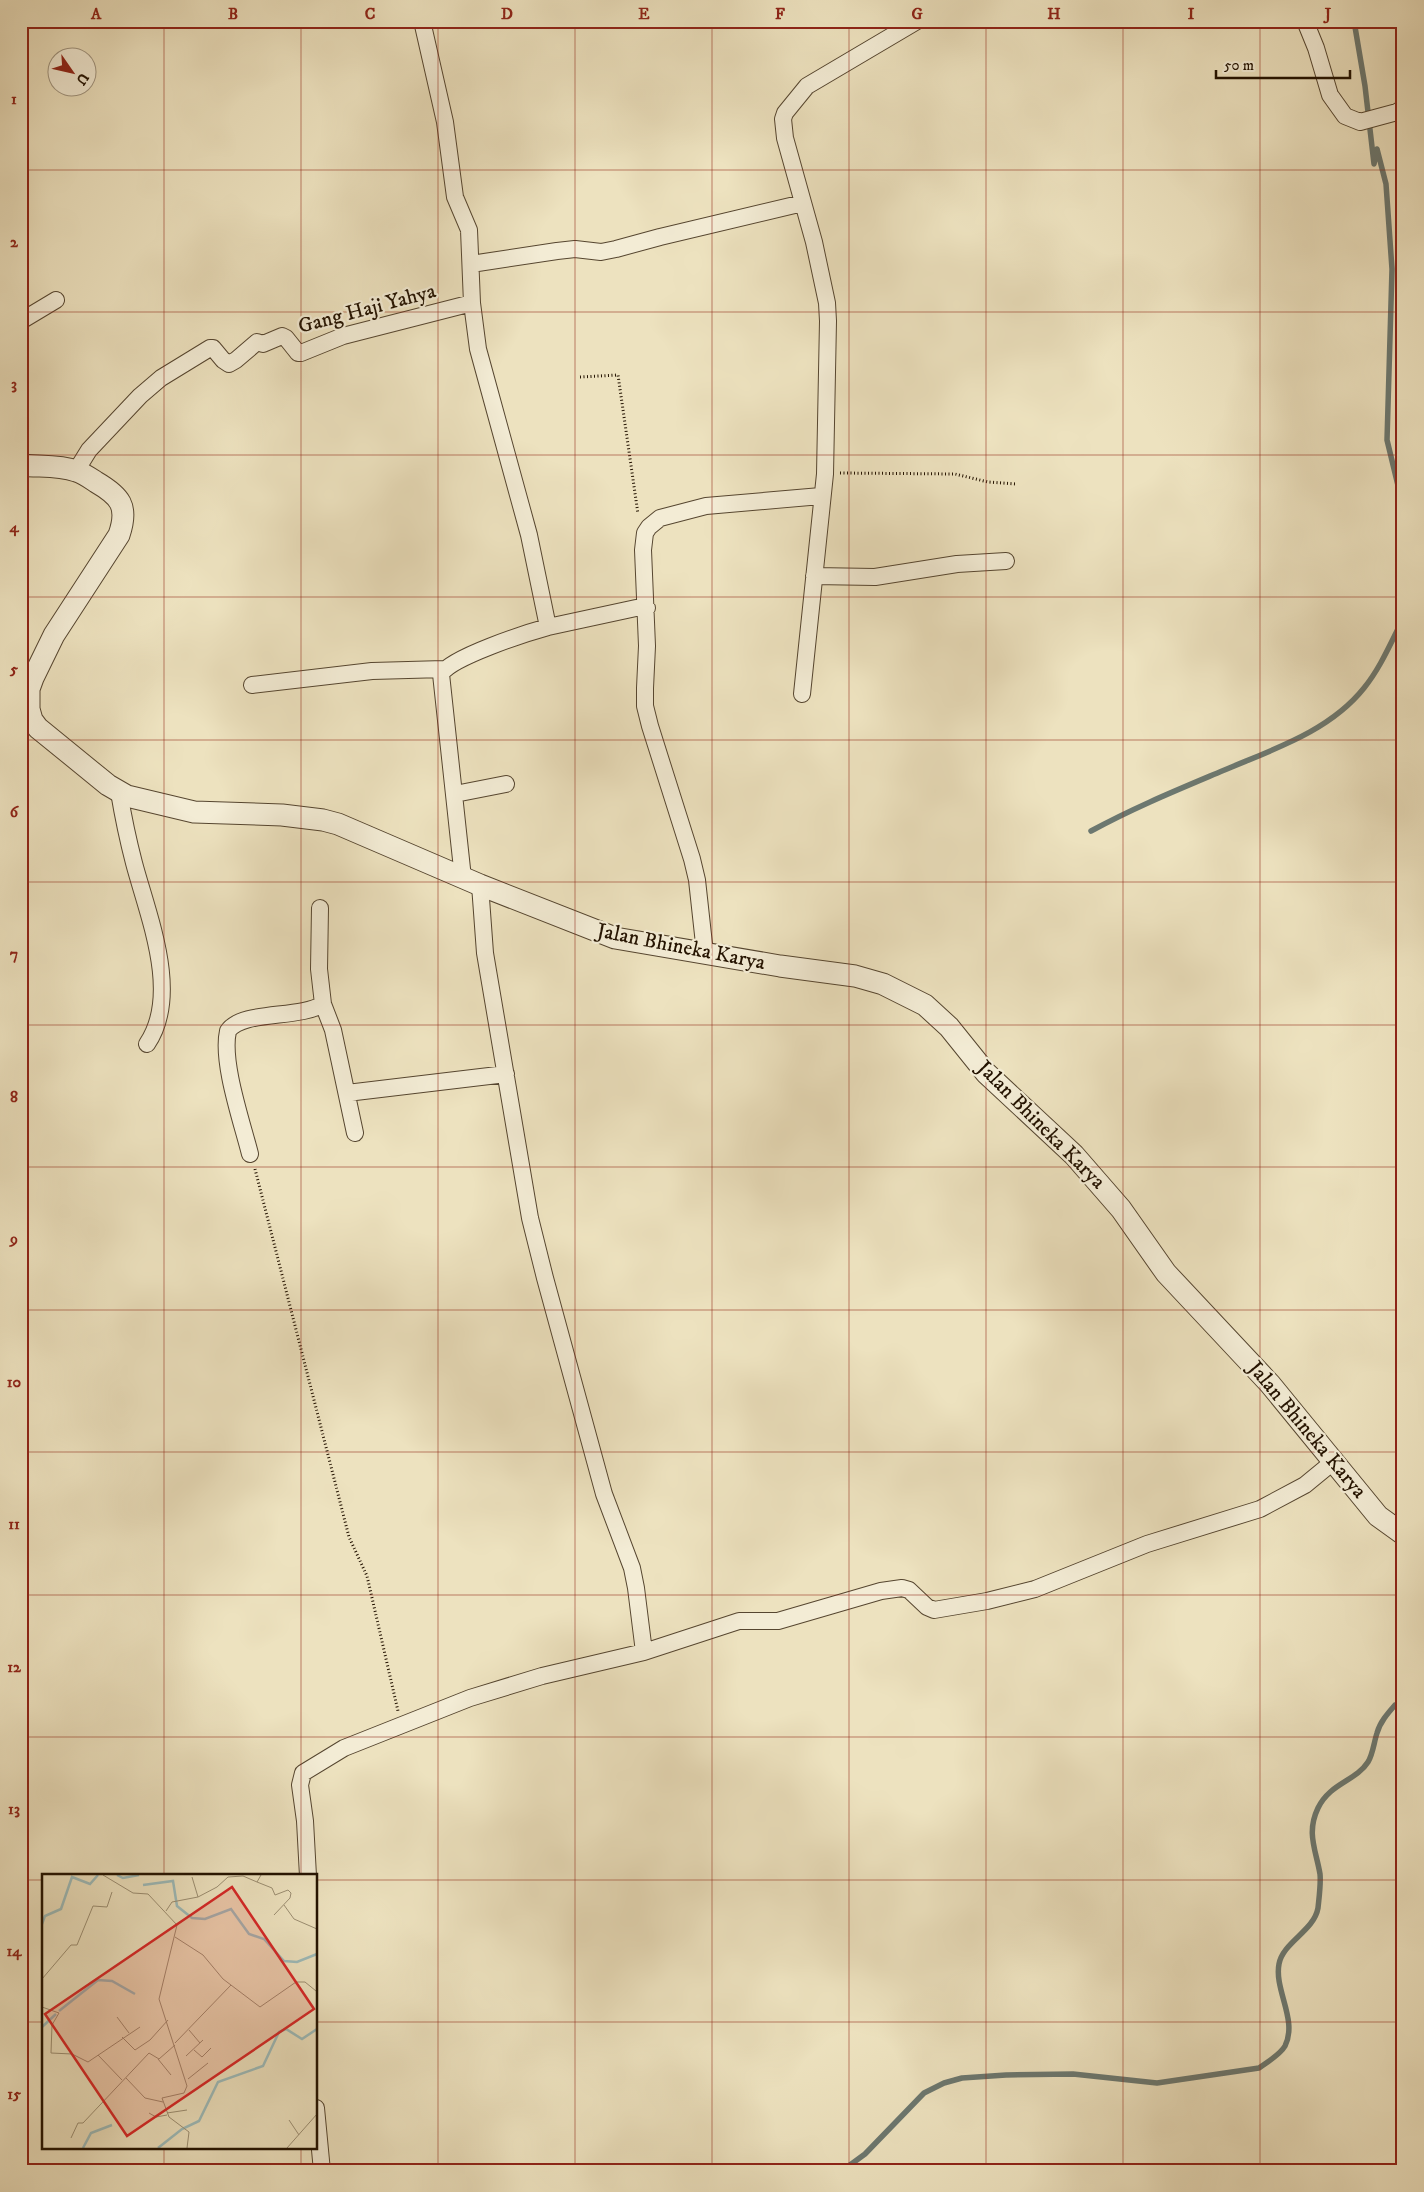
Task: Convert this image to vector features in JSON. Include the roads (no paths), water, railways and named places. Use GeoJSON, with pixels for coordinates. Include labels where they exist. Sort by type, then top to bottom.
{"type":"FeatureCollection","features":[{"type":"Feature","properties":{"kind":"street"},"geometry":{"type":"LineString","coordinates":[[422,21],[445,122],[455,197],[468,230],[472,302],[478,349],[513,484],[529,535],[548,627]]}},
{"type":"Feature","properties":{"kind":"street"},"geometry":{"type":"LineString","coordinates":[[802,694],[819,536],[821,496],[825,474],[828,321],[827,303],[783,119],[788,106],[807,86],[917,21]]}},
{"type":"Feature","properties":{"kind":"street"},"geometry":{"type":"LineString","coordinates":[[1305,21],[1316,48],[1332,101],[1345,116],[1360,122],[1400,110]]}},
{"type":"Feature","properties":{"kind":"street"},"geometry":{"type":"LineString","coordinates":[[471,264],[557,251],[601,252],[660,236],[803,203]]}},
{"type":"Feature","properties":{"kind":"street"},"geometry":{"type":"LineString","coordinates":[[21,321],[56,300]]}},
{"type":"Feature","properties":{"kind":"street","name":"Gang Haji Yahya"},"geometry":{"type":"LineString","coordinates":[[76,471],[88,450],[140,396],[162,378],[210,348],[213,348],[229,364],[257,342],[263,344],[282,336],[286,338],[298,353],[302,353],[342,336],[472,302]]}},
{"type":"Feature","properties":{"kind":"street","name":"Jalan Bhineka Karya"},"geometry":{"type":"LineString","coordinates":[[21,465],[76,471],[111,491],[119,498],[124,515],[123,524],[114,545],[59,628],[38,665],[29,689],[29,709],[32,720],[38,728],[69,755],[127,796],[194,812],[282,815],[323,820],[338,824],[472,882],[615,938],[855,976],[891,988],[936,1013],[986,1073],[1074,1155],[1121,1209],[1166,1273],[1270,1384],[1378,1516],[1403,1534]]}},
{"type":"Feature","properties":{"kind":"street"},"geometry":{"type":"LineString","coordinates":[[705,953],[697,880],[692,858],[645,706],[646,608],[643,550],[645,533],[652,523],[660,518],[706,506],[821,496]]}},
{"type":"Feature","properties":{"kind":"street"},"geometry":{"type":"LineString","coordinates":[[814,576],[875,577],[957,564],[1006,561]]}},
{"type":"Feature","properties":{"kind":"street"},"geometry":{"type":"LineString","coordinates":[[252,685],[372,671],[444,669],[502,643],[548,627],[636,608],[646,608]]}},
{"type":"Feature","properties":{"kind":"street"},"geometry":{"type":"LineString","coordinates":[[444,669],[441,674],[441,680],[446,735],[455,794],[485,952],[532,1226],[604,1494],[632,1568],[644,1652]]}},
{"type":"Feature","properties":{"kind":"street"},"geometry":{"type":"LineString","coordinates":[[455,794],[506,784]]}},
{"type":"Feature","properties":{"kind":"street"},"geometry":{"type":"LineString","coordinates":[[119,792],[126,829],[149,917],[162,986],[159,1022],[148,1044]]}},
{"type":"Feature","properties":{"kind":"street"},"geometry":{"type":"LineString","coordinates":[[320,908],[319,969],[323,1004],[333,1030],[355,1133]]}},
{"type":"Feature","properties":{"kind":"street"},"geometry":{"type":"LineString","coordinates":[[250,1154],[234,1093],[229,1060],[228,1031],[236,1023],[281,1013],[315,1009],[323,1004]]}},
{"type":"Feature","properties":{"kind":"street"},"geometry":{"type":"LineString","coordinates":[[347,1093],[506,1074]]}},
{"type":"Feature","properties":{"kind":"street"},"geometry":{"type":"LineString","coordinates":[[308,1874],[305,1821],[300,1785],[303,1773],[344,1748],[445,1707],[516,1684],[644,1652],[739,1621],[778,1620],[797,1617],[881,1591],[902,1588],[909,1590],[927,1607],[934,1610],[987,1601],[1035,1589],[1147,1544],[1260,1510],[1305,1485],[1333,1462]]}},
{"type":"Feature","properties":{"kind":"street"},"geometry":{"type":"LineString","coordinates":[[318,2129],[322,2171]]}},
{"type":"Feature","properties":{"kind":"waterway"},"geometry":{"type":"LineString","coordinates":[[1354,21],[1365,86],[1374,164],[1377,149],[1386,184],[1392,269],[1387,440],[1403,506]]}},
{"type":"Feature","properties":{"kind":"waterway"},"geometry":{"type":"LineString","coordinates":[[1091,831],[1155,800],[1279,747],[1317,728],[1334,717],[1350,703],[1370,680],[1381,663],[1403,619]]}},
{"type":"Feature","properties":{"kind":"waterway"},"geometry":{"type":"LineString","coordinates":[[838,2171],[865,2154],[924,2093],[944,2083],[962,2078],[1073,2074],[1157,2083],[1259,2068],[1277,2055],[1285,2046],[1289,2026],[1278,1974],[1279,1964],[1286,1949],[1311,1923],[1318,1908],[1320,1874],[1312,1834],[1314,1817],[1329,1793],[1357,1774],[1368,1762],[1382,1721],[1395,1705],[1403,1704]]}}]}
